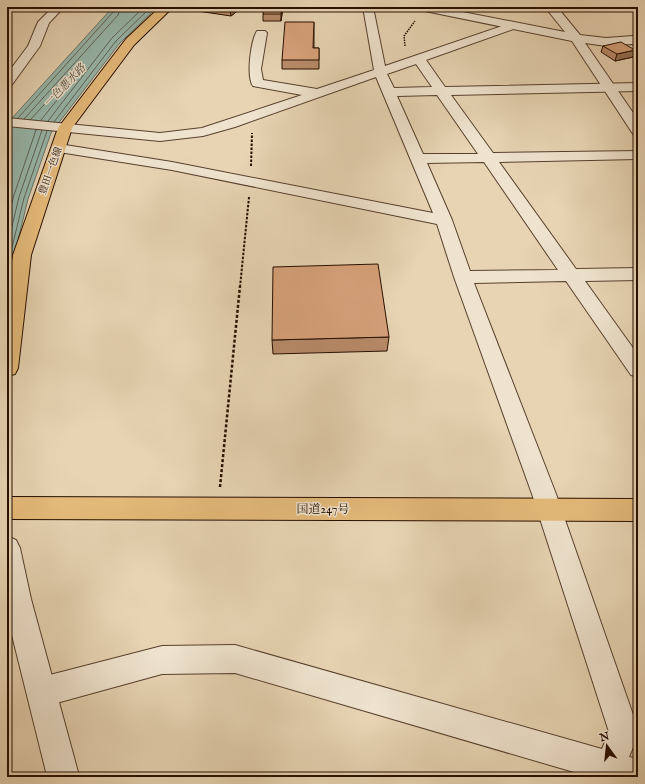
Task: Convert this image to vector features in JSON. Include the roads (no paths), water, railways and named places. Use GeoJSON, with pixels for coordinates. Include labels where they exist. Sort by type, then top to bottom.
{"type":"FeatureCollection","features":[{"type":"Feature","properties":{"kind":"main road","name":"豊田一色線"},"geometry":{"type":"LineString","coordinates":[[7,368],[22,255],[34,215],[59,148],[61,128],[130,42],[166,7]]}},
{"type":"Feature","properties":{"kind":"main road","name":"国道247号"},"geometry":{"type":"LineString","coordinates":[[7,508],[638,510]]}},
{"type":"Feature","properties":{"kind":"street"},"geometry":{"type":"LineString","coordinates":[[7,83],[34,46],[44,22],[59,7]]}},
{"type":"Feature","properties":{"kind":"street"},"geometry":{"type":"LineString","coordinates":[[42,692],[162,660],[235,659],[603,769],[624,732],[549,510],[462,277],[444,220],[380,71],[368,7]]}},
{"type":"Feature","properties":{"kind":"street"},"geometry":{"type":"LineString","coordinates":[[420,7],[576,38],[606,42],[636,41]]}},
{"type":"Feature","properties":{"kind":"street"},"geometry":{"type":"LineString","coordinates":[[551,7],[576,38],[638,131]]}},
{"type":"Feature","properties":{"kind":"street"},"geometry":{"type":"LineString","coordinates":[[7,122],[160,137],[203,132],[318,94],[380,71],[413,55],[515,25]]}},
{"type":"Feature","properties":{"kind":"street"},"geometry":{"type":"LineString","coordinates":[[261,33],[255,69],[257,83],[318,94]]}},
{"type":"Feature","properties":{"kind":"street"},"geometry":{"type":"LineString","coordinates":[[413,55],[441,90],[638,370]]}},
{"type":"Feature","properties":{"kind":"street"},"geometry":{"type":"LineString","coordinates":[[389,92],[638,87]]}},
{"type":"Feature","properties":{"kind":"street"},"geometry":{"type":"LineString","coordinates":[[59,148],[172,166],[444,220]]}},
{"type":"Feature","properties":{"kind":"street"},"geometry":{"type":"LineString","coordinates":[[419,159],[488,156],[638,155]]}},
{"type":"Feature","properties":{"kind":"street"},"geometry":{"type":"LineString","coordinates":[[462,277],[638,274]]}},
{"type":"Feature","properties":{"kind":"street"},"geometry":{"type":"LineString","coordinates":[[7,548],[17,599],[62,772],[61,777]]}},
{"type":"Feature","properties":{"kind":"water","name":"一色悪水路"},"geometry":{"type":"Polygon","coordinates":[[[113,7],[157,7],[119,44],[51,133],[28,199],[7,285],[7,129],[13,117],[113,7]]]}}]}
